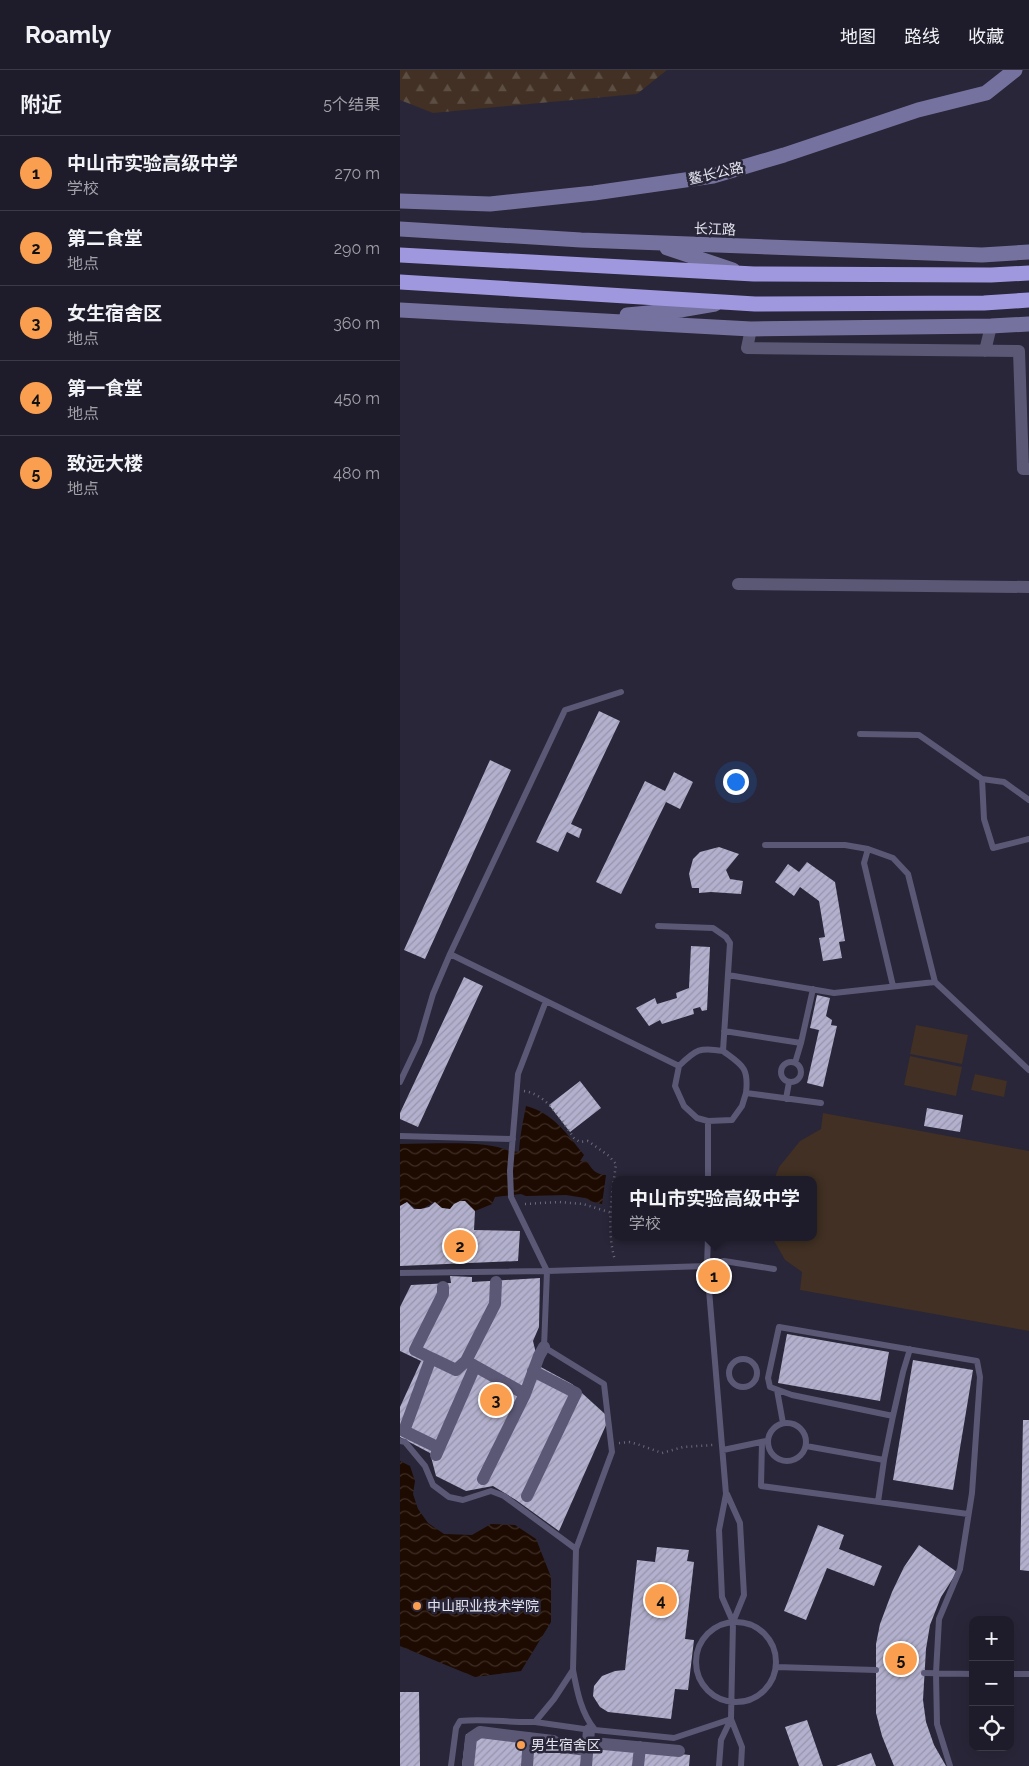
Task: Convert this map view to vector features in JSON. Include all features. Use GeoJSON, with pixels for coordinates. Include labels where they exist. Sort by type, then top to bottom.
{"type":"FeatureCollection","features":[{"type":"Feature","properties":{"kind":"highway"},"geometry":{"type":"LineString","coordinates":[[400,255],[744,274],[991,275],[1029,272]]}},
{"type":"Feature","properties":{"kind":"highway"},"geometry":{"type":"LineString","coordinates":[[400,282],[755,304],[974,304],[1029,300]]}},
{"type":"Feature","properties":{"kind":"main road","name":"鳌长公路"},"geometry":{"type":"LineString","coordinates":[[400,201],[490,204],[594,193],[712,176],[784,155],[918,110],[986,93],[1015,70]]}},
{"type":"Feature","properties":{"kind":"main road","name":"长江路"},"geometry":{"type":"LineString","coordinates":[[400,229],[654,243],[982,255],[1029,252]]}},
{"type":"Feature","properties":{"kind":"main road"},"geometry":{"type":"LineString","coordinates":[[400,240],[450,232]]}},
{"type":"Feature","properties":{"kind":"main road"},"geometry":{"type":"LineString","coordinates":[[654,243],[744,274]]}},
{"type":"Feature","properties":{"kind":"main road"},"geometry":{"type":"LineString","coordinates":[[586,320],[680,310],[725,302]]}},
{"type":"Feature","properties":{"kind":"main road"},"geometry":{"type":"LineString","coordinates":[[400,310],[751,329],[1029,324]]}},
{"type":"Feature","properties":{"kind":"street"},"geometry":{"type":"LineString","coordinates":[[985,351],[990,326]]}},
{"type":"Feature","properties":{"kind":"street"},"geometry":{"type":"LineString","coordinates":[[751,329],[747,348],[1020,351],[1023,469],[1029,469]]}},
{"type":"Feature","properties":{"kind":"street"},"geometry":{"type":"LineString","coordinates":[[738,584],[1029,587]]}},
{"type":"Feature","properties":{"kind":"street"},"geometry":{"type":"LineString","coordinates":[[431,1358],[404,1430],[437,1452],[495,1304],[496,1282]]}},
{"type":"Feature","properties":{"kind":"street"},"geometry":{"type":"LineString","coordinates":[[443,1287],[443,1294],[415,1350],[456,1370],[470,1364]]}},
{"type":"Feature","properties":{"kind":"street"},"geometry":{"type":"LineString","coordinates":[[483,1480],[525,1394],[544,1347]]}},
{"type":"Feature","properties":{"kind":"street"},"geometry":{"type":"LineString","coordinates":[[470,1364],[525,1394]]}},
{"type":"Feature","properties":{"kind":"street"},"geometry":{"type":"LineString","coordinates":[[528,1496],[576,1393],[533,1371]]}},
{"type":"Feature","properties":{"kind":"street"},"geometry":{"type":"LineString","coordinates":[[586,1766],[587,1750],[592,1730]]}},
{"type":"Feature","properties":{"kind":"street"},"geometry":{"type":"LineString","coordinates":[[468,1766],[470,1738],[480,1732],[553,1741],[563,1747],[587,1750]]}},
{"type":"Feature","properties":{"kind":"street"},"geometry":{"type":"LineString","coordinates":[[527,1766],[529,1738]]}},
{"type":"Feature","properties":{"kind":"street"},"geometry":{"type":"LineString","coordinates":[[587,1750],[593,1743],[679,1751]]}},
{"type":"Feature","properties":{"kind":"street"},"geometry":{"type":"LineString","coordinates":[[638,1766],[640,1748]]}},
{"type":"Feature","properties":{"kind":"lane"},"geometry":{"type":"LineString","coordinates":[[400,1082],[418,1042],[432,994],[565,710],[621,692]]}},
{"type":"Feature","properties":{"kind":"lane"},"geometry":{"type":"LineString","coordinates":[[860,734],[919,735],[982,779],[1004,782],[1029,800]]}},
{"type":"Feature","properties":{"kind":"lane"},"geometry":{"type":"LineString","coordinates":[[982,779],[984,819],[993,848],[1029,839]]}},
{"type":"Feature","properties":{"kind":"lane"},"geometry":{"type":"LineString","coordinates":[[765,845],[845,845],[868,849],[893,858],[908,874],[935,982],[1029,1070]]}},
{"type":"Feature","properties":{"kind":"lane"},"geometry":{"type":"LineString","coordinates":[[868,849],[864,863],[892,986]]}},
{"type":"Feature","properties":{"kind":"lane"},"geometry":{"type":"LineString","coordinates":[[658,926],[713,928],[726,937],[730,943],[723,1051]]}},
{"type":"Feature","properties":{"kind":"lane"},"geometry":{"type":"LineString","coordinates":[[450,954],[679,1066]]}},
{"type":"Feature","properties":{"kind":"lane"},"geometry":{"type":"LineString","coordinates":[[728,976],[834,993],[935,982]]}},
{"type":"Feature","properties":{"kind":"lane"},"geometry":{"type":"LineString","coordinates":[[795,1063],[813,989]]}},
{"type":"Feature","properties":{"kind":"lane"},"geometry":{"type":"LineString","coordinates":[[546,1001],[518,1074],[510,1171],[511,1196],[547,1270],[544,1347],[604,1384],[612,1452],[576,1549],[573,1670],[577,1689],[592,1730]]}},
{"type":"Feature","properties":{"kind":"lane"},"geometry":{"type":"LineString","coordinates":[[724,1031],[801,1044]]}},
{"type":"Feature","properties":{"kind":"lane"},"geometry":{"type":"LineString","coordinates":[[706,1048],[723,1051],[742,1065],[747,1079],[746,1093],[742,1106],[732,1120],[708,1121],[697,1118],[684,1106],[675,1086],[679,1066],[691,1054],[706,1048]]}},
{"type":"Feature","properties":{"kind":"lane"},"geometry":{"type":"LineString","coordinates":[[789,1062],[795,1063],[800,1068],[801,1075],[797,1080],[789,1082],[783,1078],[782,1069],[789,1062]]}},
{"type":"Feature","properties":{"kind":"lane"},"geometry":{"type":"LineString","coordinates":[[786,1099],[789,1082]]}},
{"type":"Feature","properties":{"kind":"lane"},"geometry":{"type":"LineString","coordinates":[[746,1093],[821,1103]]}},
{"type":"Feature","properties":{"kind":"lane"},"geometry":{"type":"LineString","coordinates":[[708,1121],[708,1176]]}},
{"type":"Feature","properties":{"kind":"lane"},"geometry":{"type":"LineString","coordinates":[[400,1136],[513,1139]]}},
{"type":"Feature","properties":{"kind":"lane"},"geometry":{"type":"LineString","coordinates":[[708,1241],[708,1266],[726,1494],[719,1530],[722,1597],[733,1622]]}},
{"type":"Feature","properties":{"kind":"lane"},"geometry":{"type":"LineString","coordinates":[[400,1273],[708,1266],[724,1261],[774,1269]]}},
{"type":"Feature","properties":{"kind":"lane"},"geometry":{"type":"LineString","coordinates":[[893,1416],[792,1395],[770,1386],[768,1378],[779,1326],[977,1360],[980,1377],[972,1493],[960,1569],[939,1619],[936,1673],[937,1724],[950,1766]]}},
{"type":"Feature","properties":{"kind":"lane"},"geometry":{"type":"LineString","coordinates":[[878,1502],[893,1416],[910,1349]]}},
{"type":"Feature","properties":{"kind":"lane"},"geometry":{"type":"LineString","coordinates":[[758,1373],[755,1382],[747,1387],[733,1383],[729,1375],[731,1366],[738,1360],[747,1359],[755,1364],[758,1373],[768,1378]]}},
{"type":"Feature","properties":{"kind":"lane"},"geometry":{"type":"LineString","coordinates":[[777,1390],[783,1423]]}},
{"type":"Feature","properties":{"kind":"lane"},"geometry":{"type":"LineString","coordinates":[[764,1442],[775,1458],[787,1462],[799,1457],[806,1446],[806,1440],[801,1429],[795,1425],[783,1423],[772,1429],[764,1442],[761,1486],[968,1514]]}},
{"type":"Feature","properties":{"kind":"lane"},"geometry":{"type":"LineString","coordinates":[[400,1441],[405,1442],[425,1466],[433,1485],[450,1497],[464,1500],[491,1491],[504,1496],[576,1549]]}},
{"type":"Feature","properties":{"kind":"lane"},"geometry":{"type":"LineString","coordinates":[[722,1447],[764,1442]]}},
{"type":"Feature","properties":{"kind":"lane"},"geometry":{"type":"LineString","coordinates":[[806,1446],[884,1460]]}},
{"type":"Feature","properties":{"kind":"lane"},"geometry":{"type":"LineString","coordinates":[[719,1766],[722,1740],[731,1719],[733,1622],[744,1595],[740,1523],[726,1494]]}},
{"type":"Feature","properties":{"kind":"lane"},"geometry":{"type":"LineString","coordinates":[[733,1622],[747,1623],[760,1629],[770,1640],[775,1652],[776,1667],[773,1679],[766,1690],[756,1698],[732,1703],[719,1700],[708,1692],[700,1681],[695,1668],[700,1642],[720,1624],[733,1622]]}},
{"type":"Feature","properties":{"kind":"lane"},"geometry":{"type":"LineString","coordinates":[[776,1667],[876,1670]]}},
{"type":"Feature","properties":{"kind":"lane"},"geometry":{"type":"LineString","coordinates":[[535,1722],[573,1670]]}},
{"type":"Feature","properties":{"kind":"lane"},"geometry":{"type":"LineString","coordinates":[[924,1673],[969,1674]]}},
{"type":"Feature","properties":{"kind":"lane"},"geometry":{"type":"LineString","coordinates":[[1014,1674],[1029,1674]]}},
{"type":"Feature","properties":{"kind":"lane"},"geometry":{"type":"LineString","coordinates":[[451,1766],[456,1728],[460,1721],[474,1719],[514,1723],[535,1722],[674,1738],[731,1719]]}},
{"type":"Feature","properties":{"kind":"lane"},"geometry":{"type":"LineString","coordinates":[[731,1719],[742,1747],[741,1766]]}},
{"type":"Feature","properties":{"kind":"path"},"geometry":{"type":"LineString","coordinates":[[517,1090],[530,1092],[544,1100],[574,1138],[580,1142],[588,1141],[609,1156],[616,1164],[615,1176]]}},
{"type":"Feature","properties":{"kind":"path"},"geometry":{"type":"LineString","coordinates":[[612,1197],[612,1248],[618,1268]]}},
{"type":"Feature","properties":{"kind":"path"},"geometry":{"type":"LineString","coordinates":[[516,1204],[559,1202],[583,1204],[612,1213]]}},
{"type":"Feature","properties":{"kind":"path"},"geometry":{"type":"LineString","coordinates":[[611,1445],[629,1442],[662,1454],[683,1447],[722,1447]]}},
{"type":"Feature","properties":{"kind":"green space"},"geometry":{"type":"Polygon","coordinates":[[[400,70],[667,70],[637,94],[433,113],[400,100],[400,70]]]}},
{"type":"Feature","properties":{"kind":"green space"},"geometry":{"type":"Polygon","coordinates":[[[916,1025],[968,1035],[962,1064],[910,1054],[916,1025]]]}},
{"type":"Feature","properties":{"kind":"green space"},"geometry":{"type":"Polygon","coordinates":[[[910,1056],[962,1067],[956,1096],[904,1085],[910,1056]]]}},
{"type":"Feature","properties":{"kind":"green space"},"geometry":{"type":"Polygon","coordinates":[[[975,1074],[1007,1081],[1004,1097],[971,1090],[975,1074]]]}},
{"type":"Feature","properties":{"kind":"green space"},"geometry":{"type":"Polygon","coordinates":[[[823,1113],[1029,1151],[1029,1331],[800,1290],[802,1272],[785,1260],[774,1241],[817,1241],[817,1176],[776,1176],[779,1167],[800,1141],[821,1129],[823,1113]]]}},
{"type":"Feature","properties":{"kind":"water"},"geometry":{"type":"Polygon","coordinates":[[[526,1106],[536,1109],[559,1125],[584,1155],[580,1161],[587,1161],[594,1171],[606,1175],[602,1204],[585,1198],[566,1195],[526,1196],[521,1194],[495,1197],[492,1204],[475,1211],[465,1201],[454,1204],[450,1209],[442,1208],[434,1202],[421,1209],[415,1208],[407,1202],[400,1206],[400,1144],[475,1144],[519,1152],[526,1106]]]}},
{"type":"Feature","properties":{"kind":"water"},"geometry":{"type":"Polygon","coordinates":[[[400,1461],[410,1466],[415,1481],[413,1494],[418,1509],[428,1523],[444,1534],[472,1535],[491,1524],[515,1525],[536,1539],[551,1577],[551,1622],[521,1671],[475,1677],[400,1646],[400,1461]]]}},
{"type":"Feature","properties":{"kind":"building"},"geometry":{"type":"Polygon","coordinates":[[[599,711],[620,721],[571,824],[582,829],[579,838],[567,832],[558,852],[536,842],[599,711]]]}},
{"type":"Feature","properties":{"kind":"building"},"geometry":{"type":"Polygon","coordinates":[[[490,760],[511,770],[425,959],[404,950],[490,760]]]}},
{"type":"Feature","properties":{"kind":"building"},"geometry":{"type":"Polygon","coordinates":[[[674,772],[693,782],[680,809],[666,802],[621,894],[596,882],[645,781],[665,791],[674,772]]]}},
{"type":"Feature","properties":{"kind":"building"},"geometry":{"type":"Polygon","coordinates":[[[719,847],[739,854],[726,870],[730,879],[743,881],[741,894],[699,893],[699,888],[692,888],[689,874],[693,859],[700,852],[719,847]]]}},
{"type":"Feature","properties":{"kind":"building"},"geometry":{"type":"Polygon","coordinates":[[[807,862],[835,882],[845,941],[839,942],[842,958],[823,961],[819,938],[825,937],[819,901],[800,887],[794,896],[775,882],[788,864],[799,872],[807,862]]]}},
{"type":"Feature","properties":{"kind":"building"},"geometry":{"type":"Polygon","coordinates":[[[691,946],[710,947],[707,1010],[702,1011],[700,1007],[693,1009],[694,1014],[662,1024],[660,1020],[649,1026],[636,1008],[655,998],[657,1004],[677,998],[676,993],[689,988],[691,946]]]}},
{"type":"Feature","properties":{"kind":"building"},"geometry":{"type":"Polygon","coordinates":[[[464,977],[483,986],[418,1127],[400,1119],[400,1113],[464,977]]]}},
{"type":"Feature","properties":{"kind":"building"},"geometry":{"type":"Polygon","coordinates":[[[817,995],[830,998],[826,1016],[832,1020],[831,1025],[837,1026],[823,1087],[807,1083],[819,1030],[810,1028],[817,995]]]}},
{"type":"Feature","properties":{"kind":"building"},"geometry":{"type":"Polygon","coordinates":[[[580,1081],[601,1108],[570,1132],[549,1105],[580,1081]]]}},
{"type":"Feature","properties":{"kind":"building"},"geometry":{"type":"Polygon","coordinates":[[[927,1108],[963,1115],[960,1132],[924,1126],[927,1108]]]}},
{"type":"Feature","properties":{"kind":"building"},"geometry":{"type":"Polygon","coordinates":[[[460,1201],[465,1201],[475,1211],[474,1230],[520,1231],[518,1261],[400,1266],[400,1206],[407,1202],[414,1209],[421,1209],[429,1207],[435,1202],[442,1208],[450,1209],[460,1201]]]}},
{"type":"Feature","properties":{"kind":"building"},"geometry":{"type":"Polygon","coordinates":[[[450,1276],[472,1277],[472,1282],[540,1278],[539,1327],[533,1341],[539,1366],[572,1384],[605,1414],[606,1425],[559,1531],[493,1486],[466,1491],[436,1476],[430,1453],[400,1437],[400,1407],[421,1361],[400,1351],[400,1307],[411,1285],[451,1283],[450,1276]]]}},
{"type":"Feature","properties":{"kind":"building"},"geometry":{"type":"Polygon","coordinates":[[[787,1334],[889,1352],[880,1401],[778,1383],[787,1334]]]}},
{"type":"Feature","properties":{"kind":"building"},"geometry":{"type":"Polygon","coordinates":[[[913,1360],[973,1370],[953,1490],[893,1480],[913,1360]]]}},
{"type":"Feature","properties":{"kind":"building"},"geometry":{"type":"Polygon","coordinates":[[[1023,1420],[1029,1420],[1029,1571],[1020,1570],[1023,1420]]]}},
{"type":"Feature","properties":{"kind":"building"},"geometry":{"type":"Polygon","coordinates":[[[818,1525],[844,1535],[839,1549],[882,1566],[874,1586],[827,1568],[806,1620],[784,1611],[818,1525]]]}},
{"type":"Feature","properties":{"kind":"building"},"geometry":{"type":"Polygon","coordinates":[[[919,1545],[957,1572],[941,1597],[930,1625],[926,1649],[923,1700],[926,1722],[934,1745],[946,1766],[894,1766],[882,1736],[876,1713],[876,1644],[880,1624],[904,1567],[919,1545]]]}},
{"type":"Feature","properties":{"kind":"building"},"geometry":{"type":"Polygon","coordinates":[[[657,1547],[689,1550],[687,1561],[694,1562],[685,1639],[694,1640],[688,1690],[675,1689],[671,1719],[608,1712],[600,1707],[593,1696],[594,1686],[602,1676],[615,1671],[625,1670],[637,1560],[655,1562],[657,1547]]]}},
{"type":"Feature","properties":{"kind":"building"},"geometry":{"type":"Polygon","coordinates":[[[400,1692],[419,1692],[420,1766],[400,1766],[400,1692]]]}},
{"type":"Feature","properties":{"kind":"building"},"geometry":{"type":"Polygon","coordinates":[[[807,1720],[823,1766],[799,1766],[785,1727],[807,1720]]]}},
{"type":"Feature","properties":{"kind":"building","name":"男生宿舍区"},"geometry":{"type":"Polygon","coordinates":[[[466,1734],[690,1755],[689,1766],[462,1766],[466,1734]]]}},
{"type":"Feature","properties":{"kind":"building"},"geometry":{"type":"Polygon","coordinates":[[[871,1753],[876,1766],[836,1766],[871,1753]]]}},
{"type":"Feature","properties":{"kind":"place","name":"第二食堂"},"geometry":{"type":"Point","coordinates":[460,1246]}},
{"type":"Feature","properties":{"kind":"place","name":"中山市实验高级中学"},"geometry":{"type":"Point","coordinates":[714,1276]}},
{"type":"Feature","properties":{"kind":"place","name":"女生宿舍区"},"geometry":{"type":"Point","coordinates":[496,1400]}},
{"type":"Feature","properties":{"kind":"place","name":"第一食堂"},"geometry":{"type":"Point","coordinates":[661,1600]}},
{"type":"Feature","properties":{"kind":"place","name":"中山职业技术学院"},"geometry":{"type":"Point","coordinates":[417,1606]}},
{"type":"Feature","properties":{"kind":"place","name":"致远大楼"},"geometry":{"type":"Point","coordinates":[901,1659]}},
{"type":"Feature","properties":{"kind":"place","name":"男生宿舍区"},"geometry":{"type":"Point","coordinates":[521,1745]}}]}
